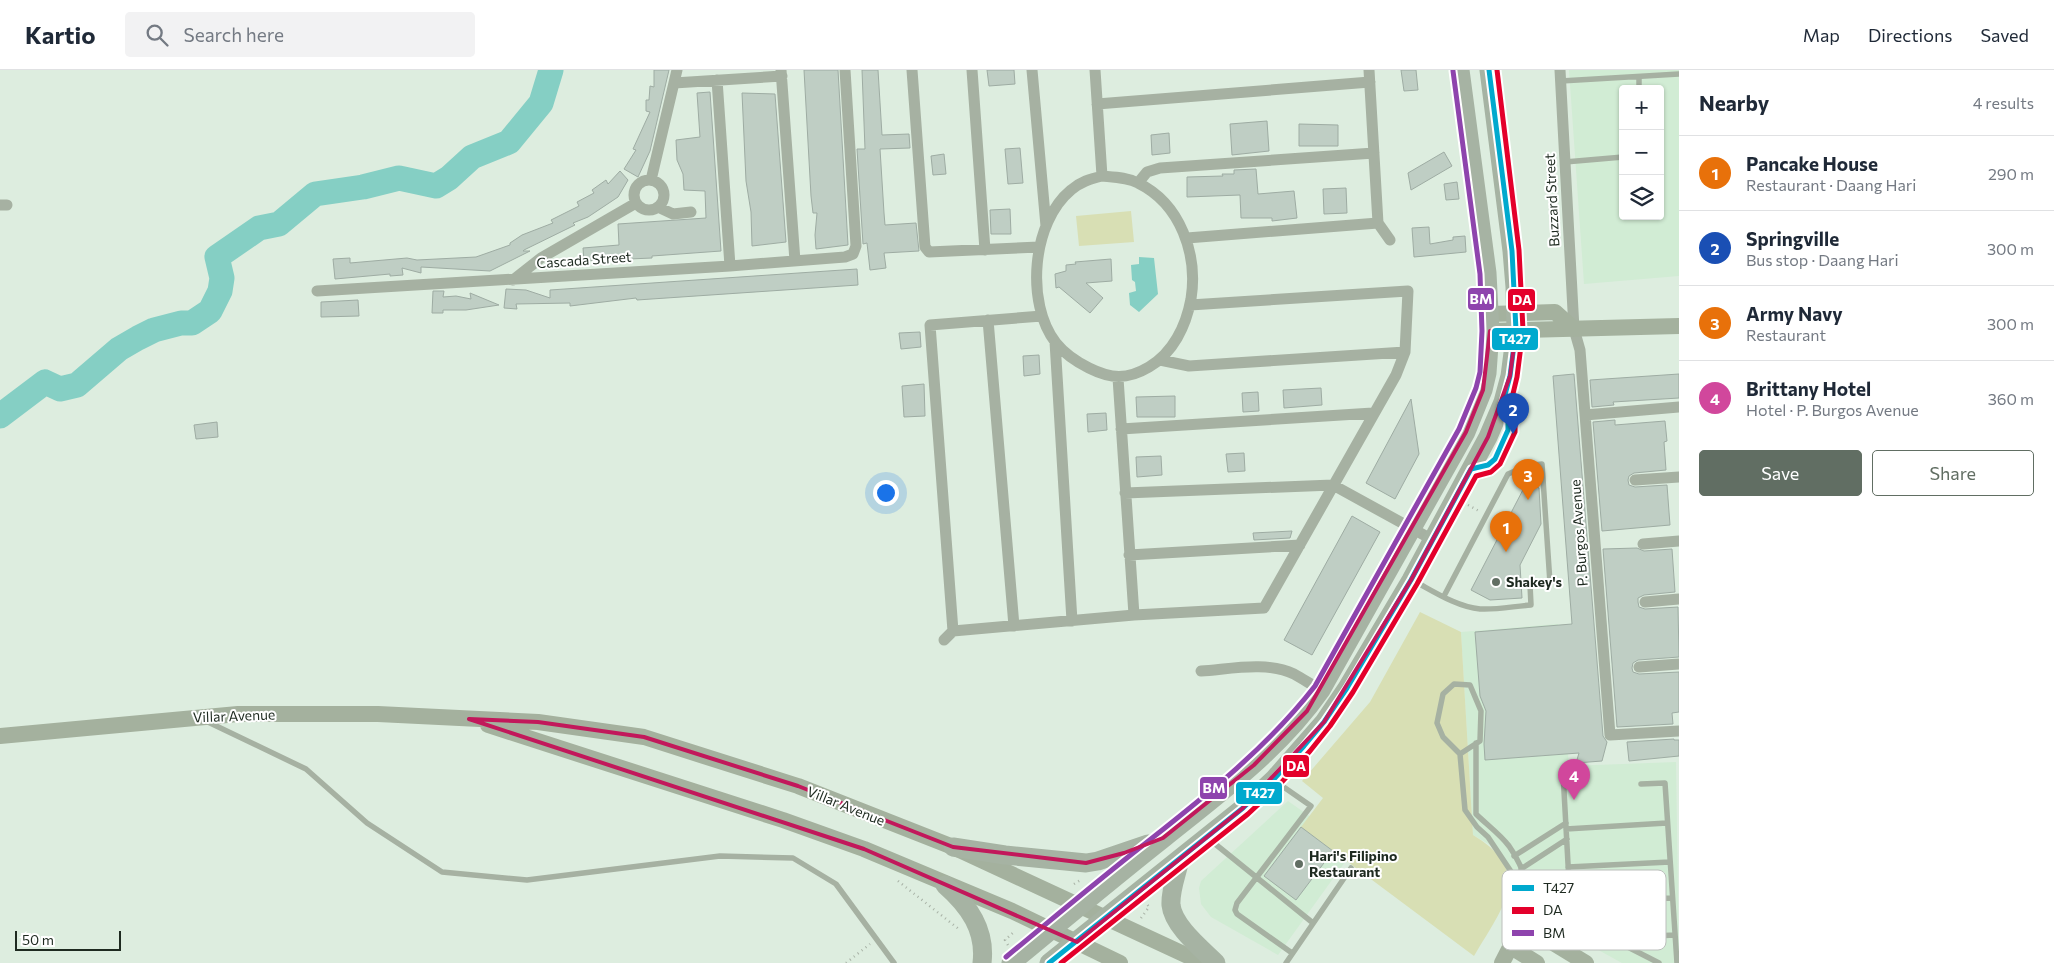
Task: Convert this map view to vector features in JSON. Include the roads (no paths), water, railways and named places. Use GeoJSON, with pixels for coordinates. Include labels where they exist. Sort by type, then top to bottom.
{"type":"FeatureCollection","features":[{"type":"Feature","properties":{"kind":"main road"},"geometry":{"type":"LineString","coordinates":[[1010,955],[1051,929],[1254,765],[1291,729],[1321,690],[1466,432],[1476,411],[1486,373],[1490,323],[1486,264],[1460,70]]}},
{"type":"Feature","properties":{"kind":"main road"},"geometry":{"type":"LineString","coordinates":[[1049,963],[1243,808],[1274,779],[1324,722],[1347,688],[1411,580],[1471,469],[1503,402],[1512,368],[1516,322],[1512,251],[1489,70]]}},
{"type":"Feature","properties":{"kind":"main road"},"geometry":{"type":"LineString","coordinates":[[953,847],[1086,864],[1124,853],[1163,838]]}},
{"type":"Feature","properties":{"kind":"main road"},"geometry":{"type":"LineString","coordinates":[[1180,859],[1171,894],[1173,916],[1183,930],[1216,963]]}},
{"type":"Feature","properties":{"kind":"main road"},"geometry":{"type":"LineString","coordinates":[[945,885],[969,910],[978,926],[982,943],[982,963]]}},
{"type":"Feature","properties":{"kind":"street"},"geometry":{"type":"LineString","coordinates":[[651,180],[677,70]]}},
{"type":"Feature","properties":{"kind":"street","name":"Cascada Street"},"geometry":{"type":"LineString","coordinates":[[317,291],[730,266],[845,257],[852,254],[856,246],[845,70]]}},
{"type":"Feature","properties":{"kind":"street"},"geometry":{"type":"LineString","coordinates":[[912,70],[925,246],[928,252],[1039,247]]}},
{"type":"Feature","properties":{"kind":"street"},"geometry":{"type":"LineString","coordinates":[[972,70],[985,250]]}},
{"type":"Feature","properties":{"kind":"street"},"geometry":{"type":"LineString","coordinates":[[1032,70],[1046,226]]}},
{"type":"Feature","properties":{"kind":"street"},"geometry":{"type":"LineString","coordinates":[[1095,70],[1102,176]]}},
{"type":"Feature","properties":{"kind":"street"},"geometry":{"type":"LineString","coordinates":[[674,83],[781,73],[796,261]]}},
{"type":"Feature","properties":{"kind":"street"},"geometry":{"type":"LineString","coordinates":[[1097,104],[1370,76],[1378,223],[1390,240]]}},
{"type":"Feature","properties":{"kind":"street","name":"Buzzard Street"},"geometry":{"type":"LineString","coordinates":[[1561,76],[1574,329]]}},
{"type":"Feature","properties":{"kind":"street"},"geometry":{"type":"LineString","coordinates":[[717,80],[730,266]]}},
{"type":"Feature","properties":{"kind":"street"},"geometry":{"type":"LineString","coordinates":[[1138,183],[1147,172],[1160,168],[1374,153]]}},
{"type":"Feature","properties":{"kind":"street"},"geometry":{"type":"LineString","coordinates":[[1102,176],[1122,177],[1138,183],[1161,201],[1176,217],[1187,238],[1192,274],[1190,305],[1181,332],[1171,348],[1160,360],[1138,373],[1118,378],[1098,372],[1079,363],[1055,342],[1042,316],[1038,299],[1039,247],[1046,226],[1057,204],[1083,181],[1102,176]]}},
{"type":"Feature","properties":{"kind":"street"},"geometry":{"type":"LineString","coordinates":[[651,180],[660,185],[664,194],[662,204],[658,208],[649,210],[636,204],[634,194],[635,189],[642,182],[651,180]]}},
{"type":"Feature","properties":{"kind":"street"},"geometry":{"type":"LineString","coordinates":[[512,280],[541,258],[636,204]]}},
{"type":"Feature","properties":{"kind":"street"},"geometry":{"type":"LineString","coordinates":[[658,208],[673,214],[691,212]]}},
{"type":"Feature","properties":{"kind":"street"},"geometry":{"type":"LineString","coordinates":[[1187,238],[1378,223]]}},
{"type":"Feature","properties":{"kind":"street"},"geometry":{"type":"LineString","coordinates":[[944,640],[953,631],[1134,616],[1264,608],[1396,375],[1405,352],[1408,291],[1190,305]]}},
{"type":"Feature","properties":{"kind":"street"},"geometry":{"type":"LineString","coordinates":[[953,631],[930,325],[1042,316]]}},
{"type":"Feature","properties":{"kind":"street"},"geometry":{"type":"LineString","coordinates":[[988,320],[1014,626]]}},
{"type":"Feature","properties":{"kind":"street"},"geometry":{"type":"LineString","coordinates":[[1490,323],[1516,322],[1574,329],[1679,326]]}},
{"type":"Feature","properties":{"kind":"street","name":"P. Burgos Avenue"},"geometry":{"type":"LineString","coordinates":[[1574,329],[1580,350],[1610,734],[1679,731]]}},
{"type":"Feature","properties":{"kind":"street"},"geometry":{"type":"LineString","coordinates":[[1055,342],[1072,621]]}},
{"type":"Feature","properties":{"kind":"street"},"geometry":{"type":"LineString","coordinates":[[1160,360],[1189,366],[1405,352]]}},
{"type":"Feature","properties":{"kind":"street"},"geometry":{"type":"LineString","coordinates":[[1118,378],[1134,616]]}},
{"type":"Feature","properties":{"kind":"street"},"geometry":{"type":"LineString","coordinates":[[1585,415],[1679,407]]}},
{"type":"Feature","properties":{"kind":"street"},"geometry":{"type":"LineString","coordinates":[[1121,429],[1373,413]]}},
{"type":"Feature","properties":{"kind":"street"},"geometry":{"type":"LineString","coordinates":[[1635,480],[1679,477]]}},
{"type":"Feature","properties":{"kind":"street"},"geometry":{"type":"LineString","coordinates":[[1125,493],[1333,485],[1433,540]]}},
{"type":"Feature","properties":{"kind":"street"},"geometry":{"type":"LineString","coordinates":[[1642,544],[1679,541]]}},
{"type":"Feature","properties":{"kind":"street"},"geometry":{"type":"LineString","coordinates":[[1129,555],[1300,545]]}},
{"type":"Feature","properties":{"kind":"street"},"geometry":{"type":"LineString","coordinates":[[1645,602],[1679,599]]}},
{"type":"Feature","properties":{"kind":"street"},"geometry":{"type":"LineString","coordinates":[[1639,667],[1679,664]]}},
{"type":"Feature","properties":{"kind":"street"},"geometry":{"type":"LineString","coordinates":[[1201,671],[1264,667],[1279,669],[1294,674],[1321,690]]}},
{"type":"Feature","properties":{"kind":"street","name":"Villar Avenue"},"geometry":{"type":"LineString","coordinates":[[0,736],[238,714],[378,714],[538,722],[644,737],[798,786],[953,847],[1203,963]]}},
{"type":"Feature","properties":{"kind":"street","name":"Villar Avenue"},"geometry":{"type":"LineString","coordinates":[[469,720],[783,820],[864,849],[1051,929],[1120,963]]}},
{"type":"Feature","properties":{"kind":"street"},"geometry":{"type":"LineString","coordinates":[[1502,963],[1509,950]]}},
{"type":"Feature","properties":{"kind":"street"},"geometry":{"type":"LineString","coordinates":[[1516,950],[1537,963]]}},
{"type":"Feature","properties":{"kind":"street"},"geometry":{"type":"LineString","coordinates":[[1564,950],[1586,963]]}},
{"type":"Feature","properties":{"kind":"lane"},"geometry":{"type":"LineString","coordinates":[[1561,76],[1639,78],[1679,74]]}},
{"type":"Feature","properties":{"kind":"lane"},"geometry":{"type":"LineString","coordinates":[[1639,78],[1639,85]]}},
{"type":"Feature","properties":{"kind":"lane"},"geometry":{"type":"LineString","coordinates":[[1565,162],[1619,157]]}},
{"type":"Feature","properties":{"kind":"lane"},"geometry":{"type":"LineString","coordinates":[[1411,580],[1444,596],[1463,605],[1479,609],[1532,605],[1530,585],[1550,583],[1542,464],[1527,466],[1508,474],[1444,596]]}},
{"type":"Feature","properties":{"kind":"lane"},"geometry":{"type":"LineString","coordinates":[[1460,754],[1480,741],[1481,711],[1470,684],[1454,684],[1443,694],[1437,723],[1443,737],[1460,754],[1465,810],[1477,827],[1493,844],[1510,870]]}},
{"type":"Feature","properties":{"kind":"lane"},"geometry":{"type":"LineString","coordinates":[[198,717],[306,769],[367,823],[442,872],[527,880],[720,856],[793,858],[836,884],[894,963]]}},
{"type":"Feature","properties":{"kind":"lane"},"geometry":{"type":"LineString","coordinates":[[1476,743],[1476,814],[1508,845],[1520,869],[1567,839]]}},
{"type":"Feature","properties":{"kind":"lane"},"geometry":{"type":"LineString","coordinates":[[1563,773],[1568,870]]}},
{"type":"Feature","properties":{"kind":"lane"},"geometry":{"type":"LineString","coordinates":[[1274,779],[1311,806],[1238,903],[1235,910],[1237,914],[1292,953]]}},
{"type":"Feature","properties":{"kind":"lane"},"geometry":{"type":"LineString","coordinates":[[1641,784],[1665,783],[1677,963]]}},
{"type":"Feature","properties":{"kind":"lane"},"geometry":{"type":"LineString","coordinates":[[1514,856],[1566,826],[1668,823]]}},
{"type":"Feature","properties":{"kind":"lane"},"geometry":{"type":"LineString","coordinates":[[1207,838],[1313,923]]}},
{"type":"Feature","properties":{"kind":"lane"},"geometry":{"type":"LineString","coordinates":[[1568,867],[1670,862]]}},
{"type":"Feature","properties":{"kind":"lane"},"geometry":{"type":"LineString","coordinates":[[1286,963],[1351,868]]}},
{"type":"Feature","properties":{"kind":"lane"},"geometry":{"type":"LineString","coordinates":[[1666,898],[1672,898]]}},
{"type":"Feature","properties":{"kind":"lane"},"geometry":{"type":"LineString","coordinates":[[1666,935],[1675,934]]}},
{"type":"Feature","properties":{"kind":"lane"},"geometry":{"type":"LineString","coordinates":[[1634,950],[1659,963]]}},
{"type":"Feature","properties":{"kind":"water"},"geometry":{"type":"Polygon","coordinates":[[[1139,257],[1154,258],[1158,294],[1139,312],[1130,305],[1129,293],[1136,291],[1135,282],[1132,280],[1131,265],[1139,264],[1139,257]]]}},
{"type":"Feature","properties":{"kind":"waterway"},"geometry":{"type":"LineString","coordinates":[[0,416],[45,382],[60,389],[77,385],[119,349],[138,338],[154,330],[181,323],[192,323],[210,311],[220,291],[222,278],[217,257],[259,228],[279,224],[315,194],[363,187],[399,178],[436,186],[449,178],[472,157],[509,142],[541,103],[551,70]]}},
{"type":"Feature","properties":{"kind":"place","name":"Springville"},"geometry":{"type":"Point","coordinates":[1513,434]}},
{"type":"Feature","properties":{"kind":"place","name":"Army Navy"},"geometry":{"type":"Point","coordinates":[1528,500]}},
{"type":"Feature","properties":{"kind":"place","name":"Pancake House"},"geometry":{"type":"Point","coordinates":[1506,552]}},
{"type":"Feature","properties":{"kind":"place","name":"Shakey's"},"geometry":{"type":"Point","coordinates":[1496,582]}},
{"type":"Feature","properties":{"kind":"place","name":"Brittany Hotel"},"geometry":{"type":"Point","coordinates":[1574,800]}},
{"type":"Feature","properties":{"kind":"place","name":"Hari's Filipino Restaurant"},"geometry":{"type":"Point","coordinates":[1299,864]}}]}
